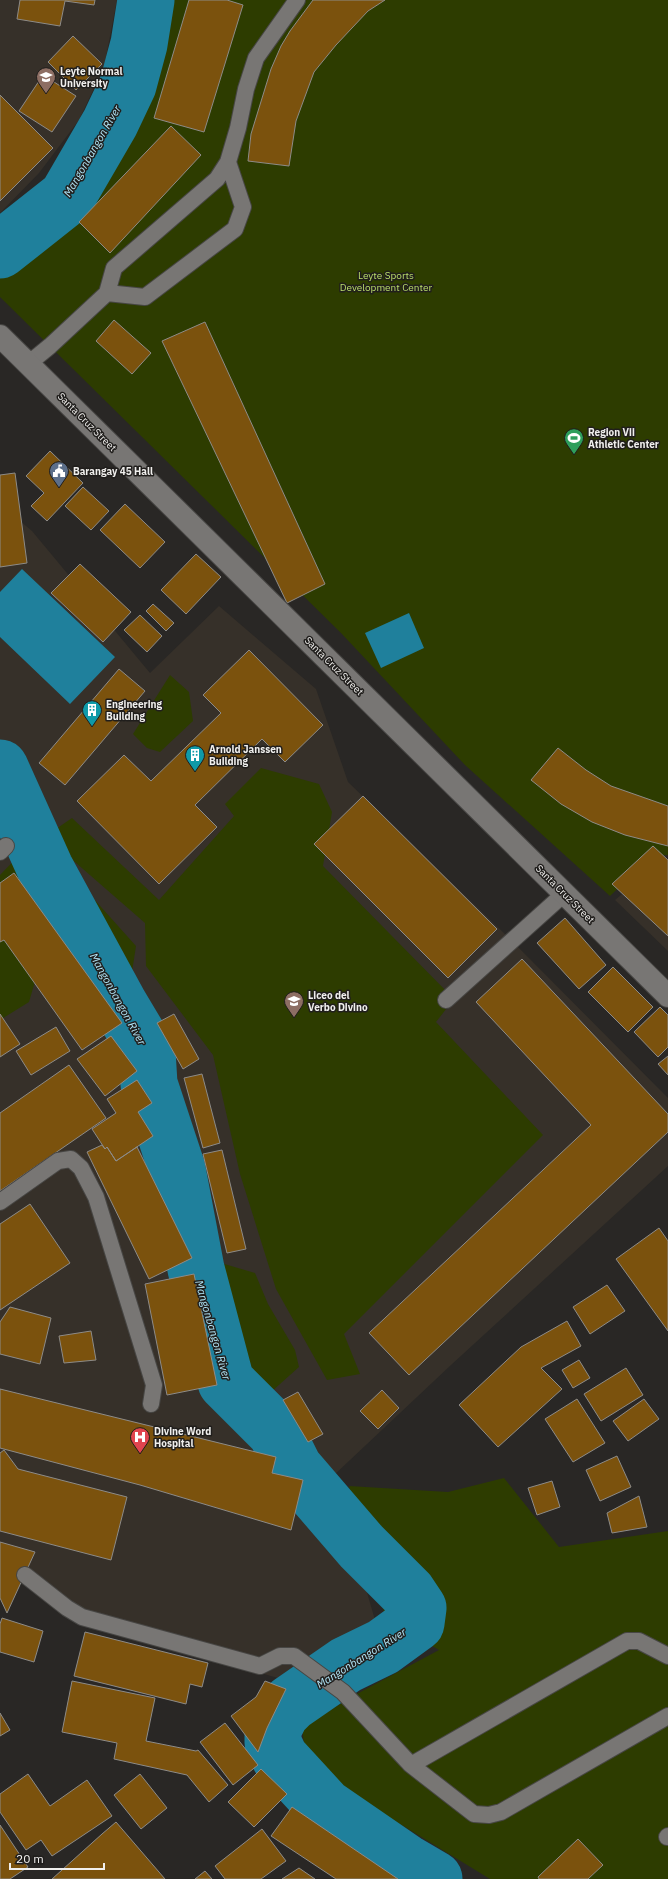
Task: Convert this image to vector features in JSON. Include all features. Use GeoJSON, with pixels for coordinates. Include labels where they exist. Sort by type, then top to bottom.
{"type":"FeatureCollection","features":[{"type":"Feature","properties":{"kind":"street","name":"Santa Cruz Street"},"geometry":{"type":"LineString","coordinates":[[0,336],[668,996]]}},
{"type":"Feature","properties":{"kind":"lane"},"geometry":{"type":"LineString","coordinates":[[28,364],[50,346],[107,293],[114,268],[217,179],[228,162],[238,128],[246,88],[256,58],[296,0]]}},
{"type":"Feature","properties":{"kind":"lane"},"geometry":{"type":"LineString","coordinates":[[107,293],[144,297],[235,229],[243,207],[228,162]]}},
{"type":"Feature","properties":{"kind":"lane"},"geometry":{"type":"LineString","coordinates":[[446,1000],[565,893]]}},
{"type":"Feature","properties":{"kind":"lane"},"geometry":{"type":"LineString","coordinates":[[0,1202],[58,1161],[71,1159],[81,1168],[96,1197],[154,1385],[151,1404]]}},
{"type":"Feature","properties":{"kind":"lane"},"geometry":{"type":"LineString","coordinates":[[25,1575],[67,1608],[82,1617],[260,1666],[280,1656],[294,1656],[343,1692],[411,1765],[474,1814],[488,1815],[501,1812],[668,1716]]}},
{"type":"Feature","properties":{"kind":"lane"},"geometry":{"type":"LineString","coordinates":[[411,1765],[627,1641],[639,1641],[668,1656]]}},
{"type":"Feature","properties":{"kind":"shaded area","name":"Leyte Normal University"},"geometry":{"type":"Polygon","coordinates":[[[0,0],[117,0],[104,67],[79,120],[39,173],[0,213],[0,0]]]}},
{"type":"Feature","properties":{"kind":"shaded area","name":"Liceo del Verbo Divino"},"geometry":{"type":"Polygon","coordinates":[[[0,504],[32,531],[150,673],[219,606],[316,689],[348,782],[509,938],[668,1098],[668,1166],[451,1365],[333,1476],[382,1644],[288,1681],[65,1615],[0,1567],[0,504]]]}},
{"type":"Feature","properties":{"kind":"shaded area"},"geometry":{"type":"Polygon","coordinates":[[[668,867],[668,951],[615,900],[653,868],[668,867]]]}},
{"type":"Feature","properties":{"kind":"green space","name":"Leyte Sports Development Center"},"geometry":{"type":"Polygon","coordinates":[[[147,0],[668,0],[668,855],[651,857],[610,896],[465,765],[341,633],[0,297],[0,270],[60,212],[122,109],[138,50],[147,0]]]}},
{"type":"Feature","properties":{"kind":"green space"},"geometry":{"type":"Polygon","coordinates":[[[170,675],[189,692],[193,721],[160,752],[147,748],[133,734],[170,675]]]}},
{"type":"Feature","properties":{"kind":"green space"},"geometry":{"type":"Polygon","coordinates":[[[261,768],[319,784],[332,812],[323,866],[454,999],[436,1022],[543,1135],[344,1334],[360,1374],[327,1380],[276,1289],[240,1174],[213,1055],[146,966],[145,923],[52,842],[56,829],[72,818],[159,900],[234,816],[225,804],[261,768]]]}},
{"type":"Feature","properties":{"kind":"green space"},"geometry":{"type":"Polygon","coordinates":[[[30,844],[67,869],[136,946],[128,998],[96,980],[53,950],[0,900],[0,875],[30,844]]]}},
{"type":"Feature","properties":{"kind":"green space"},"geometry":{"type":"Polygon","coordinates":[[[0,922],[41,961],[29,1002],[0,1020],[0,922]]]}},
{"type":"Feature","properties":{"kind":"green space"},"geometry":{"type":"Polygon","coordinates":[[[187,1129],[221,1263],[255,1273],[268,1304],[295,1350],[299,1367],[261,1401],[238,1408],[220,1392],[221,1356],[200,1268],[163,1172],[173,1140],[187,1129]]]}},
{"type":"Feature","properties":{"kind":"green space"},"geometry":{"type":"Polygon","coordinates":[[[504,1478],[559,1547],[668,1531],[668,1879],[490,1879],[307,1767],[302,1728],[353,1696],[439,1650],[422,1640],[393,1645],[349,1486],[448,1492],[504,1478]]]}},
{"type":"Feature","properties":{"kind":"water"},"geometry":{"type":"Polygon","coordinates":[[[22,569],[115,657],[70,704],[0,637],[0,592],[22,569]]]}},
{"type":"Feature","properties":{"kind":"water"},"geometry":{"type":"Polygon","coordinates":[[[409,613],[424,648],[381,668],[365,633],[409,613]]]}},
{"type":"Feature","properties":{"kind":"building"},"geometry":{"type":"Polygon","coordinates":[[[20,0],[95,0],[94,5],[65,1],[60,26],[17,19],[20,0]]]}},
{"type":"Feature","properties":{"kind":"building"},"geometry":{"type":"Polygon","coordinates":[[[189,0],[227,0],[243,5],[204,132],[154,118],[189,0]]]}},
{"type":"Feature","properties":{"kind":"building"},"geometry":{"type":"Polygon","coordinates":[[[313,0],[385,0],[368,11],[336,45],[314,72],[296,121],[289,166],[248,161],[251,134],[271,69],[281,46],[290,31],[313,0]]]}},
{"type":"Feature","properties":{"kind":"building"},"geometry":{"type":"Polygon","coordinates":[[[73,36],[102,64],[76,90],[48,62],[73,36]]]}},
{"type":"Feature","properties":{"kind":"building"},"geometry":{"type":"Polygon","coordinates":[[[43,75],[76,96],[52,132],[19,111],[43,75]]]}},
{"type":"Feature","properties":{"kind":"building"},"geometry":{"type":"Polygon","coordinates":[[[0,95],[53,148],[0,201],[0,95]]]}},
{"type":"Feature","properties":{"kind":"building"},"geometry":{"type":"Polygon","coordinates":[[[171,126],[201,155],[110,253],[79,222],[171,126]]]}},
{"type":"Feature","properties":{"kind":"building"},"geometry":{"type":"Polygon","coordinates":[[[114,320],[151,353],[132,374],[96,341],[114,320]]]}},
{"type":"Feature","properties":{"kind":"building"},"geometry":{"type":"Polygon","coordinates":[[[205,322],[325,584],[287,603],[162,341],[205,322]]]}},
{"type":"Feature","properties":{"kind":"building","name":"Barangay 45 Hall"},"geometry":{"type":"Polygon","coordinates":[[[50,451],[83,483],[47,521],[31,506],[44,493],[26,476],[50,451]]]}},
{"type":"Feature","properties":{"kind":"building"},"geometry":{"type":"Polygon","coordinates":[[[15,473],[27,563],[0,567],[0,475],[15,473]]]}},
{"type":"Feature","properties":{"kind":"building"},"geometry":{"type":"Polygon","coordinates":[[[83,487],[109,511],[91,530],[65,506],[83,487]]]}},
{"type":"Feature","properties":{"kind":"building"},"geometry":{"type":"Polygon","coordinates":[[[125,504],[165,542],[140,568],[100,530],[125,504]]]}},
{"type":"Feature","properties":{"kind":"building"},"geometry":{"type":"Polygon","coordinates":[[[196,554],[221,577],[186,614],[161,590],[196,554]]]}},
{"type":"Feature","properties":{"kind":"building"},"geometry":{"type":"Polygon","coordinates":[[[80,564],[131,612],[103,642],[51,593],[80,564]]]}},
{"type":"Feature","properties":{"kind":"building"},"geometry":{"type":"Polygon","coordinates":[[[153,604],[174,623],[166,631],[146,611],[153,604]]]}},
{"type":"Feature","properties":{"kind":"building"},"geometry":{"type":"Polygon","coordinates":[[[140,615],[162,636],[147,652],[124,630],[140,615]]]}},
{"type":"Feature","properties":{"kind":"building","name":"Arnold Janssen Building"},"geometry":{"type":"Polygon","coordinates":[[[249,650],[323,725],[285,762],[262,739],[195,805],[217,827],[159,884],[77,801],[124,755],[151,781],[221,713],[203,695],[249,650]]]}},
{"type":"Feature","properties":{"kind":"building","name":"Engineering Building"},"geometry":{"type":"Polygon","coordinates":[[[119,669],[145,691],[65,785],[39,763],[119,669]]]}},
{"type":"Feature","properties":{"kind":"building"},"geometry":{"type":"Polygon","coordinates":[[[558,748],[586,770],[611,786],[668,806],[668,846],[625,835],[592,822],[561,804],[531,780],[558,748]]]}},
{"type":"Feature","properties":{"kind":"building"},"geometry":{"type":"Polygon","coordinates":[[[363,796],[497,929],[448,978],[314,844],[363,796]]]}},
{"type":"Feature","properties":{"kind":"building"},"geometry":{"type":"Polygon","coordinates":[[[653,846],[668,860],[668,936],[612,884],[653,846]]]}},
{"type":"Feature","properties":{"kind":"building"},"geometry":{"type":"Polygon","coordinates":[[[14,873],[122,1023],[82,1050],[4,940],[0,942],[0,883],[14,873]]]}},
{"type":"Feature","properties":{"kind":"building"},"geometry":{"type":"Polygon","coordinates":[[[565,918],[606,965],[579,989],[537,943],[565,918]]]}},
{"type":"Feature","properties":{"kind":"building"},"geometry":{"type":"Polygon","coordinates":[[[522,959],[668,1114],[668,1132],[409,1375],[369,1333],[591,1125],[476,1002],[522,959]]]}},
{"type":"Feature","properties":{"kind":"building"},"geometry":{"type":"Polygon","coordinates":[[[613,967],[653,1007],[628,1032],[588,992],[613,967]]]}},
{"type":"Feature","properties":{"kind":"building"},"geometry":{"type":"Polygon","coordinates":[[[660,1007],[668,1015],[668,1047],[658,1057],[634,1032],[660,1007]]]}},
{"type":"Feature","properties":{"kind":"building"},"geometry":{"type":"Polygon","coordinates":[[[0,1014],[20,1044],[0,1057],[0,1014]]]}},
{"type":"Feature","properties":{"kind":"building"},"geometry":{"type":"Polygon","coordinates":[[[174,1014],[199,1059],[183,1069],[157,1023],[174,1014]]]}},
{"type":"Feature","properties":{"kind":"building"},"geometry":{"type":"Polygon","coordinates":[[[56,1027],[70,1051],[31,1075],[16,1051],[56,1027]]]}},
{"type":"Feature","properties":{"kind":"building"},"geometry":{"type":"Polygon","coordinates":[[[111,1036],[137,1071],[105,1096],[77,1059],[111,1036]]]}},
{"type":"Feature","properties":{"kind":"building"},"geometry":{"type":"Polygon","coordinates":[[[668,1056],[668,1075],[658,1064],[668,1056]]]}},
{"type":"Feature","properties":{"kind":"building"},"geometry":{"type":"Polygon","coordinates":[[[69,1065],[106,1118],[0,1191],[0,1113],[69,1065]]]}},
{"type":"Feature","properties":{"kind":"building"},"geometry":{"type":"Polygon","coordinates":[[[202,1074],[220,1143],[203,1148],[184,1078],[202,1074]]]}},
{"type":"Feature","properties":{"kind":"building"},"geometry":{"type":"Polygon","coordinates":[[[137,1080],[152,1103],[138,1112],[153,1136],[116,1161],[107,1147],[105,1149],[92,1129],[116,1113],[107,1099],[137,1080]]]}},
{"type":"Feature","properties":{"kind":"building"},"geometry":{"type":"Polygon","coordinates":[[[102,1145],[105,1149],[107,1147],[116,1161],[137,1147],[192,1258],[149,1279],[87,1152],[102,1145]]]}},
{"type":"Feature","properties":{"kind":"building"},"geometry":{"type":"Polygon","coordinates":[[[222,1150],[246,1249],[227,1253],[203,1154],[222,1150]]]}},
{"type":"Feature","properties":{"kind":"building"},"geometry":{"type":"Polygon","coordinates":[[[30,1204],[70,1263],[0,1310],[0,1224],[30,1204]]]}},
{"type":"Feature","properties":{"kind":"building"},"geometry":{"type":"Polygon","coordinates":[[[659,1228],[668,1241],[668,1331],[616,1259],[659,1228]]]}},
{"type":"Feature","properties":{"kind":"building"},"geometry":{"type":"Polygon","coordinates":[[[194,1274],[217,1385],[167,1395],[145,1284],[194,1274]]]}},
{"type":"Feature","properties":{"kind":"building"},"geometry":{"type":"Polygon","coordinates":[[[607,1285],[625,1311],[590,1334],[573,1307],[607,1285]]]}},
{"type":"Feature","properties":{"kind":"building"},"geometry":{"type":"Polygon","coordinates":[[[10,1307],[51,1318],[40,1364],[0,1354],[0,1322],[10,1307]]]}},
{"type":"Feature","properties":{"kind":"building"},"geometry":{"type":"Polygon","coordinates":[[[567,1321],[581,1346],[541,1368],[562,1389],[498,1447],[459,1405],[521,1347],[567,1321]]]}},
{"type":"Feature","properties":{"kind":"building"},"geometry":{"type":"Polygon","coordinates":[[[91,1331],[96,1360],[64,1363],[59,1336],[91,1331]]]}},
{"type":"Feature","properties":{"kind":"building"},"geometry":{"type":"Polygon","coordinates":[[[579,1360],[590,1378],[573,1388],[562,1370],[579,1360]]]}},
{"type":"Feature","properties":{"kind":"building"},"geometry":{"type":"Polygon","coordinates":[[[626,1368],[643,1395],[601,1421],[584,1394],[626,1368]]]}},
{"type":"Feature","properties":{"kind":"building","name":"Divine Word Hospital"},"geometry":{"type":"Polygon","coordinates":[[[0,1389],[276,1457],[272,1473],[303,1480],[291,1530],[140,1485],[0,1448],[0,1389]]]}},
{"type":"Feature","properties":{"kind":"building"},"geometry":{"type":"Polygon","coordinates":[[[382,1390],[399,1408],[378,1429],[360,1411],[382,1390]]]}},
{"type":"Feature","properties":{"kind":"building"},"geometry":{"type":"Polygon","coordinates":[[[298,1392],[323,1434],[308,1442],[283,1400],[298,1392]]]}},
{"type":"Feature","properties":{"kind":"building"},"geometry":{"type":"Polygon","coordinates":[[[577,1399],[605,1443],[573,1462],[545,1419],[577,1399]]]}},
{"type":"Feature","properties":{"kind":"building"},"geometry":{"type":"Polygon","coordinates":[[[644,1399],[659,1419],[628,1441],[613,1421],[644,1399]]]}},
{"type":"Feature","properties":{"kind":"building"},"geometry":{"type":"Polygon","coordinates":[[[4,1450],[18,1469],[127,1497],[111,1560],[0,1531],[0,1453],[4,1450]]]}},
{"type":"Feature","properties":{"kind":"building"},"geometry":{"type":"Polygon","coordinates":[[[617,1456],[631,1487],[600,1501],[586,1470],[617,1456]]]}},
{"type":"Feature","properties":{"kind":"building"},"geometry":{"type":"Polygon","coordinates":[[[552,1481],[560,1507],[537,1515],[528,1488],[552,1481]]]}},
{"type":"Feature","properties":{"kind":"building"},"geometry":{"type":"Polygon","coordinates":[[[639,1496],[647,1527],[612,1533],[607,1513],[639,1496]]]}},
{"type":"Feature","properties":{"kind":"building"},"geometry":{"type":"Polygon","coordinates":[[[0,1542],[35,1552],[7,1613],[0,1598],[0,1542]]]}},
{"type":"Feature","properties":{"kind":"building"},"geometry":{"type":"Polygon","coordinates":[[[2,1618],[43,1631],[34,1662],[0,1652],[0,1624],[2,1618]]]}},
{"type":"Feature","properties":{"kind":"building"},"geometry":{"type":"Polygon","coordinates":[[[85,1632],[208,1663],[202,1687],[190,1684],[186,1704],[74,1676],[85,1632]]]}},
{"type":"Feature","properties":{"kind":"building"},"geometry":{"type":"Polygon","coordinates":[[[72,1681],[155,1698],[146,1741],[196,1751],[198,1750],[228,1785],[209,1802],[187,1775],[114,1759],[117,1743],[62,1732],[72,1681]]]}},
{"type":"Feature","properties":{"kind":"building"},"geometry":{"type":"Polygon","coordinates":[[[265,1681],[286,1689],[267,1728],[258,1752],[231,1716],[256,1697],[265,1681]]]}},
{"type":"Feature","properties":{"kind":"building"},"geometry":{"type":"Polygon","coordinates":[[[0,1713],[10,1730],[0,1736],[0,1713]]]}},
{"type":"Feature","properties":{"kind":"building"},"geometry":{"type":"Polygon","coordinates":[[[225,1723],[258,1765],[233,1785],[200,1742],[225,1723]]]}},
{"type":"Feature","properties":{"kind":"building"},"geometry":{"type":"Polygon","coordinates":[[[261,1769],[287,1794],[254,1827],[228,1802],[261,1769]]]}},
{"type":"Feature","properties":{"kind":"building"},"geometry":{"type":"Polygon","coordinates":[[[28,1774],[50,1806],[87,1780],[112,1816],[52,1856],[41,1840],[26,1850],[0,1812],[0,1794],[28,1774]]]}},
{"type":"Feature","properties":{"kind":"building"},"geometry":{"type":"Polygon","coordinates":[[[140,1774],[167,1808],[141,1829],[114,1795],[140,1774]]]}},
{"type":"Feature","properties":{"kind":"building"},"geometry":{"type":"Polygon","coordinates":[[[292,1807],[398,1879],[336,1879],[271,1836],[292,1807]]]}},
{"type":"Feature","properties":{"kind":"building"},"geometry":{"type":"Polygon","coordinates":[[[116,1822],[165,1879],[52,1879],[102,1834],[116,1822]]]}},
{"type":"Feature","properties":{"kind":"building"},"geometry":{"type":"Polygon","coordinates":[[[0,1825],[28,1867],[10,1879],[0,1879],[0,1825]]]}},
{"type":"Feature","properties":{"kind":"building"},"geometry":{"type":"Polygon","coordinates":[[[262,1829],[286,1861],[261,1879],[225,1879],[215,1866],[262,1829]]]}},
{"type":"Feature","properties":{"kind":"building"},"geometry":{"type":"Polygon","coordinates":[[[578,1839],[603,1865],[588,1879],[539,1879],[538,1877],[578,1839]]]}},
{"type":"Feature","properties":{"kind":"building"},"geometry":{"type":"Polygon","coordinates":[[[299,1868],[315,1879],[282,1879],[299,1868]]]}},
{"type":"Feature","properties":{"kind":"building"},"geometry":{"type":"Polygon","coordinates":[[[205,1871],[212,1879],[195,1879],[205,1871]]]}},
{"type":"Feature","properties":{"kind":"waterway","name":"Mangonbangon River"},"geometry":{"type":"LineString","coordinates":[[0,250],[67,197],[110,123],[128,85],[139,44],[146,0]]}},
{"type":"Feature","properties":{"kind":"waterway","name":"Mangonbangon River"},"geometry":{"type":"LineString","coordinates":[[0,768],[45,868],[119,1004],[147,1051],[149,1084],[177,1169],[196,1269],[226,1382],[276,1432],[294,1468],[361,1546],[408,1593],[418,1608],[416,1623],[383,1647],[346,1665],[291,1703],[281,1713],[273,1729],[273,1743],[280,1758],[325,1807],[405,1862],[434,1879]]}},
{"type":"Feature","properties":{"kind":"place","name":"Leyte Normal University"},"geometry":{"type":"Point","coordinates":[46,94]}},
{"type":"Feature","properties":{"kind":"place","name":"Region Vii Athletic Center"},"geometry":{"type":"Point","coordinates":[574,455]}},
{"type":"Feature","properties":{"kind":"place","name":"Barangay 45 Hall"},"geometry":{"type":"Point","coordinates":[59,488]}},
{"type":"Feature","properties":{"kind":"place","name":"Engineering Building"},"geometry":{"type":"Point","coordinates":[92,727]}},
{"type":"Feature","properties":{"kind":"place","name":"Arnold Janssen Building"},"geometry":{"type":"Point","coordinates":[195,772]}},
{"type":"Feature","properties":{"kind":"place","name":"Liceo del Verbo Divino"},"geometry":{"type":"Point","coordinates":[294,1018]}},
{"type":"Feature","properties":{"kind":"place","name":"Divine Word Hospital"},"geometry":{"type":"Point","coordinates":[140,1454]}}]}
